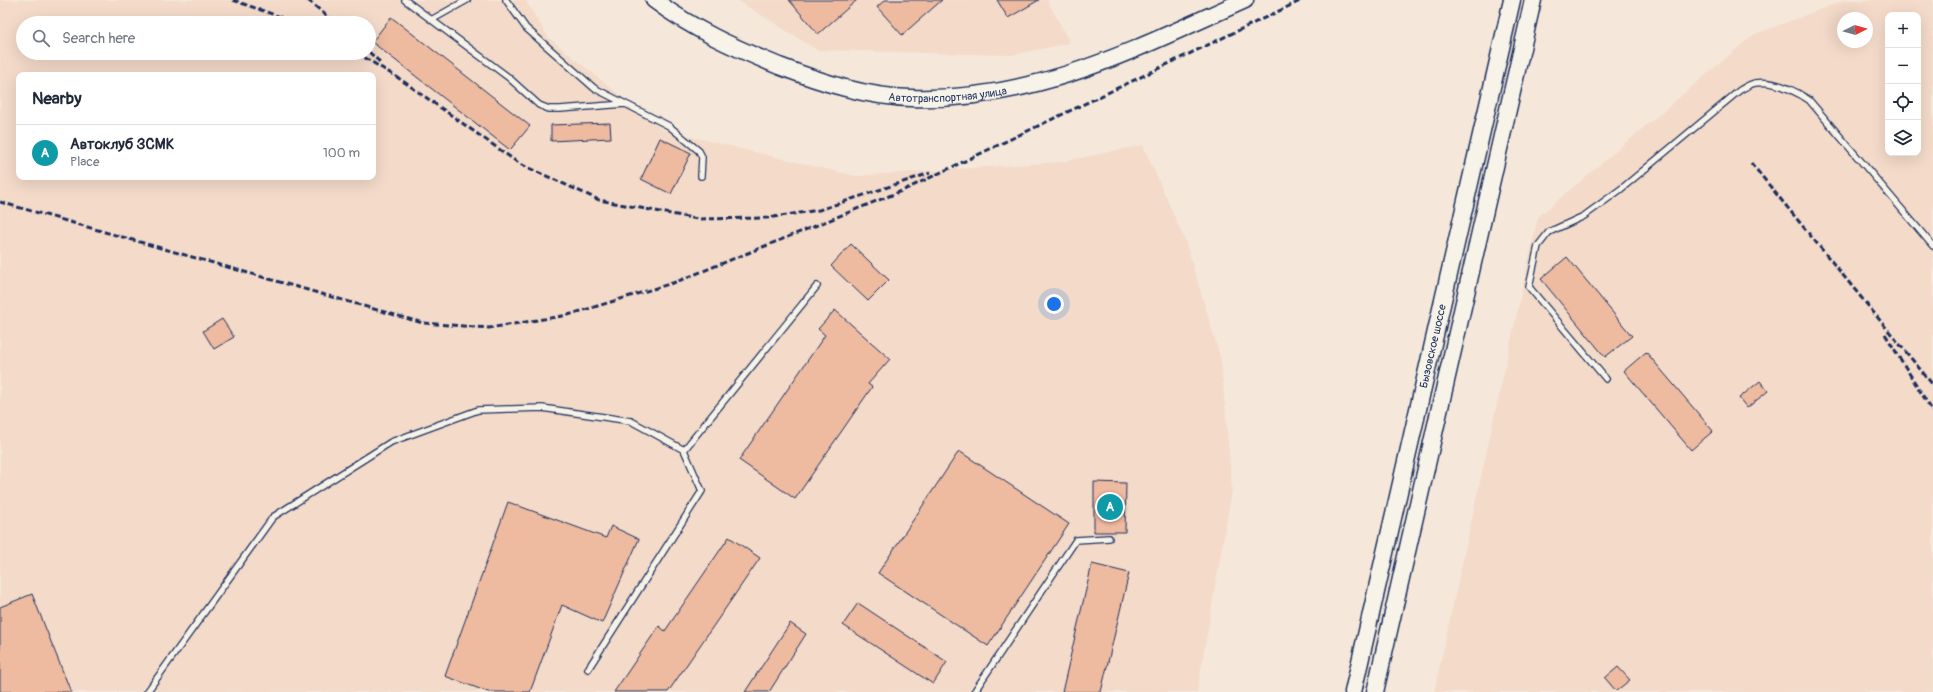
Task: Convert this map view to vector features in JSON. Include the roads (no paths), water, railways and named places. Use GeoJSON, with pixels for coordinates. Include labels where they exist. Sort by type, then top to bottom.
{"type":"FeatureCollection","features":[{"type":"Feature","properties":{"kind":"main road","name":"Автотранспортная улица"},"geometry":{"type":"LineString","coordinates":[[654,0],[675,16],[711,36],[798,73],[843,87],[911,98],[988,95],[1029,87],[1062,77],[1108,60],[1245,0]]}},
{"type":"Feature","properties":{"kind":"main road","name":"Бызовское шоссе"},"geometry":{"type":"LineString","coordinates":[[1353,692],[1512,0]]}},
{"type":"Feature","properties":{"kind":"main road","name":"Бызовское шоссе"},"geometry":{"type":"LineString","coordinates":[[1375,692],[1533,0]]}},
{"type":"Feature","properties":{"kind":"lane"},"geometry":{"type":"LineString","coordinates":[[405,0],[433,19],[508,77],[539,105],[549,109],[560,110],[625,104]]}},
{"type":"Feature","properties":{"kind":"lane"},"geometry":{"type":"LineString","coordinates":[[433,19],[467,0]]}},
{"type":"Feature","properties":{"kind":"lane"},"geometry":{"type":"LineString","coordinates":[[506,0],[526,28],[594,88],[669,126],[699,151],[702,157],[701,176]]}},
{"type":"Feature","properties":{"kind":"lane"},"geometry":{"type":"LineString","coordinates":[[1606,379],[1529,287],[1538,246],[1549,232],[1584,216],[1621,190],[1740,90],[1754,83],[1774,84],[1795,91],[1809,100],[1933,246]]}},
{"type":"Feature","properties":{"kind":"lane"},"geometry":{"type":"LineString","coordinates":[[684,450],[817,286]]}},
{"type":"Feature","properties":{"kind":"lane"},"geometry":{"type":"LineString","coordinates":[[147,692],[273,517],[391,442],[478,410],[542,408],[631,421],[684,450],[702,491],[588,669]]}},
{"type":"Feature","properties":{"kind":"lane"},"geometry":{"type":"LineString","coordinates":[[974,692],[1076,540],[1109,538]]}},
{"type":"Feature","properties":{"kind":"railway"},"geometry":{"type":"LineString","coordinates":[[233,0],[278,16]]}},
{"type":"Feature","properties":{"kind":"railway"},"geometry":{"type":"LineString","coordinates":[[308,0],[327,16]]}},
{"type":"Feature","properties":{"kind":"railway"},"geometry":{"type":"LineString","coordinates":[[0,202],[423,323],[489,328],[568,315],[676,282],[904,190],[1302,0]]}},
{"type":"Feature","properties":{"kind":"railway"},"geometry":{"type":"LineString","coordinates":[[376,58],[381,63]]}},
{"type":"Feature","properties":{"kind":"railway"},"geometry":{"type":"LineString","coordinates":[[369,60],[400,79],[520,164],[599,200],[697,219],[767,218],[819,210],[930,173]]}},
{"type":"Feature","properties":{"kind":"railway"},"geometry":{"type":"LineString","coordinates":[[1751,163],[1933,385]]}},
{"type":"Feature","properties":{"kind":"railway"},"geometry":{"type":"LineString","coordinates":[[1885,334],[1933,412]]}},
{"type":"Feature","properties":{"kind":"place","name":"Автоклуб ЗСМК"},"geometry":{"type":"Point","coordinates":[1110,507]}}]}
